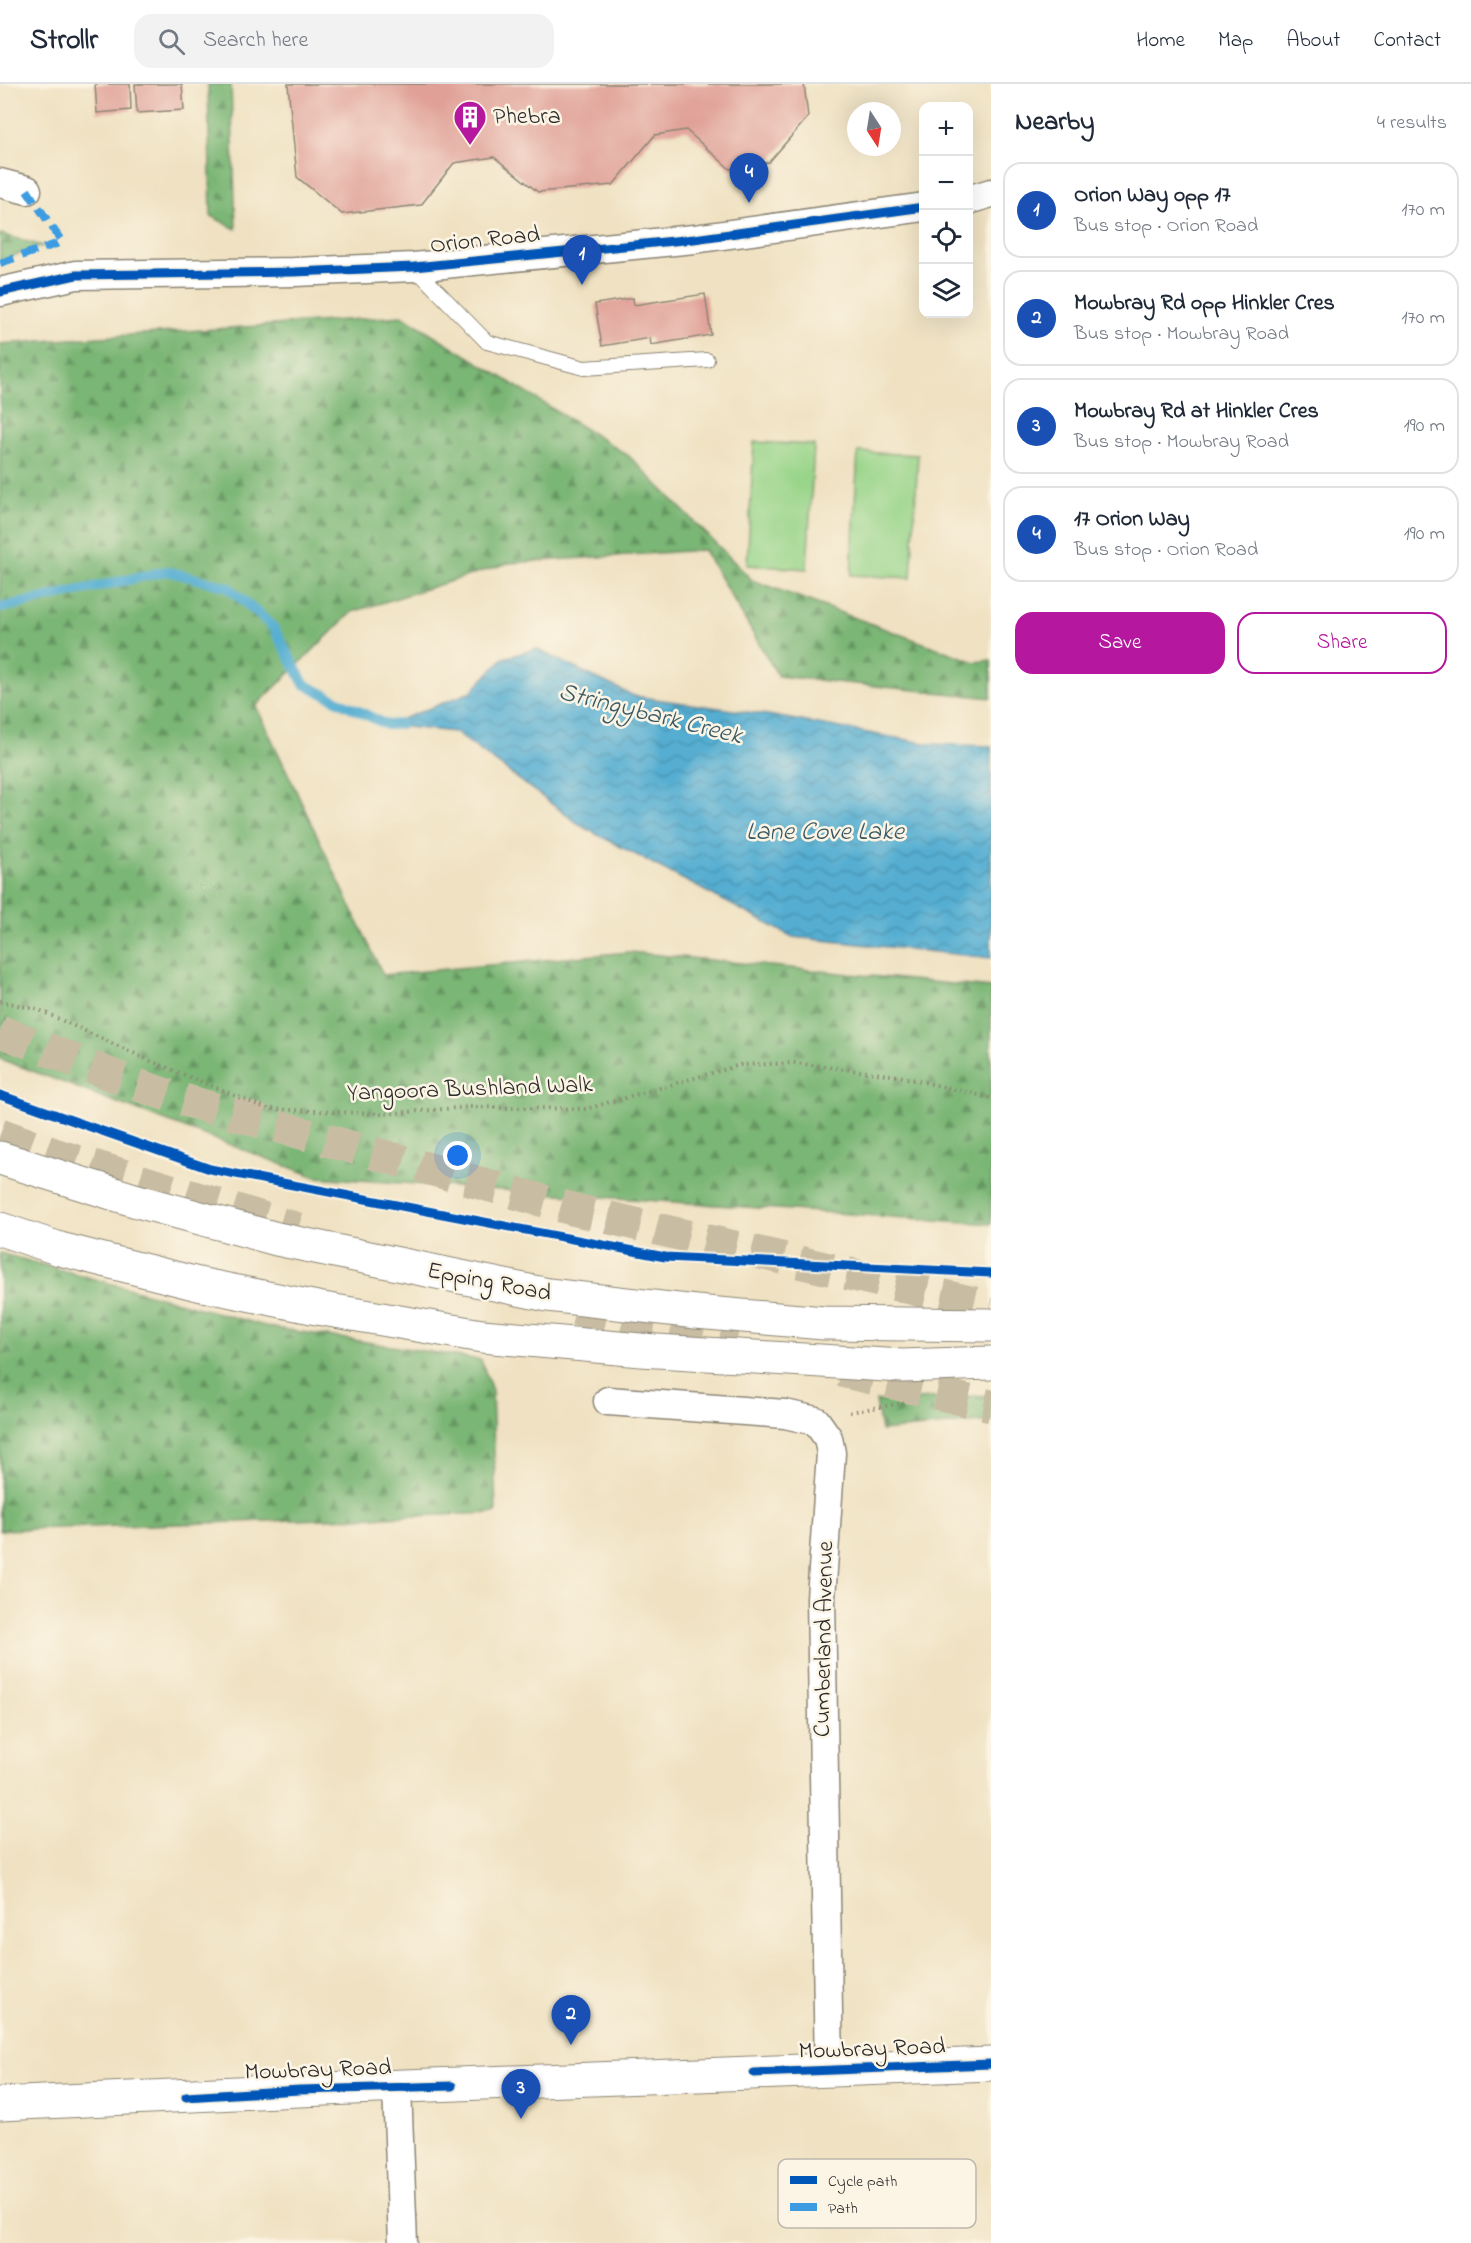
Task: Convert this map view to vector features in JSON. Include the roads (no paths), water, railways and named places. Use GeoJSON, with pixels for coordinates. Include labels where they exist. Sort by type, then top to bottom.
{"type":"FeatureCollection","features":[{"type":"Feature","properties":{"kind":"main road","name":"Epping Road"},"geometry":{"type":"LineString","coordinates":[[0,1158],[134,1200],[278,1239],[548,1295],[696,1312],[824,1323],[991,1325]]}},
{"type":"Feature","properties":{"kind":"main road","name":"Epping Road"},"geometry":{"type":"LineString","coordinates":[[0,1229],[60,1249],[198,1284],[317,1308],[472,1334],[641,1350],[902,1366],[991,1364]]}},
{"type":"Feature","properties":{"kind":"main road","name":"Mowbray Road"},"geometry":{"type":"LineString","coordinates":[[0,2104],[299,2090],[991,2064]]}},
{"type":"Feature","properties":{"kind":"street"},"geometry":{"type":"LineString","coordinates":[[973,199],[991,193]]}},
{"type":"Feature","properties":{"kind":"street","name":"Orion Road"},"geometry":{"type":"LineString","coordinates":[[0,292],[76,275],[294,272],[414,267],[694,238],[919,208]]}},
{"type":"Feature","properties":{"kind":"street","name":"Cumberland Avenue"},"geometry":{"type":"LineString","coordinates":[[608,1401],[785,1414],[816,1421],[828,1438],[831,1453],[821,1598],[829,2071]]}},
{"type":"Feature","properties":{"kind":"street"},"geometry":{"type":"LineString","coordinates":[[397,2088],[403,2243]]}},
{"type":"Feature","properties":{"kind":"lane"},"geometry":{"type":"LineString","coordinates":[[414,267],[488,342],[584,368],[707,360]]}},
{"type":"Feature","properties":{"kind":"water","name":"Lane Cove Lake"},"geometry":{"type":"Polygon","coordinates":[[[536,649],[634,696],[768,715],[930,744],[991,746],[991,958],[793,937],[583,827],[455,732],[387,725],[471,692],[503,658],[536,649]]]}},
{"type":"Feature","properties":{"kind":"waterway","name":"Stringybark Creek"},"geometry":{"type":"LineString","coordinates":[[0,608],[167,571],[228,587],[273,627],[304,684],[387,725],[400,724]]}},
{"type":"Feature","properties":{"kind":"tunnel"},"geometry":{"type":"LineString","coordinates":[[0,1031],[173,1097],[576,1210],[991,1307]]}},
{"type":"Feature","properties":{"kind":"tunnel"},"geometry":{"type":"LineString","coordinates":[[0,1134],[54,1154],[298,1229]]}},
{"type":"Feature","properties":{"kind":"tunnel"},"geometry":{"type":"LineString","coordinates":[[575,1309],[735,1347]]}},
{"type":"Feature","properties":{"kind":"tunnel"},"geometry":{"type":"LineString","coordinates":[[841,1371],[991,1406]]}},
{"type":"Feature","properties":{"kind":"place","name":"Phebra"},"geometry":{"type":"Point","coordinates":[470,146]}},
{"type":"Feature","properties":{"kind":"place","name":"17 Orion Way"},"geometry":{"type":"Point","coordinates":[749,203]}},
{"type":"Feature","properties":{"kind":"place","name":"Orion Way opp 17"},"geometry":{"type":"Point","coordinates":[582,285]}},
{"type":"Feature","properties":{"kind":"place","name":"Mowbray Rd opp Hinkler Cres"},"geometry":{"type":"Point","coordinates":[571,2045]}},
{"type":"Feature","properties":{"kind":"place","name":"Mowbray Rd at Hinkler Cres"},"geometry":{"type":"Point","coordinates":[521,2119]}}]}
